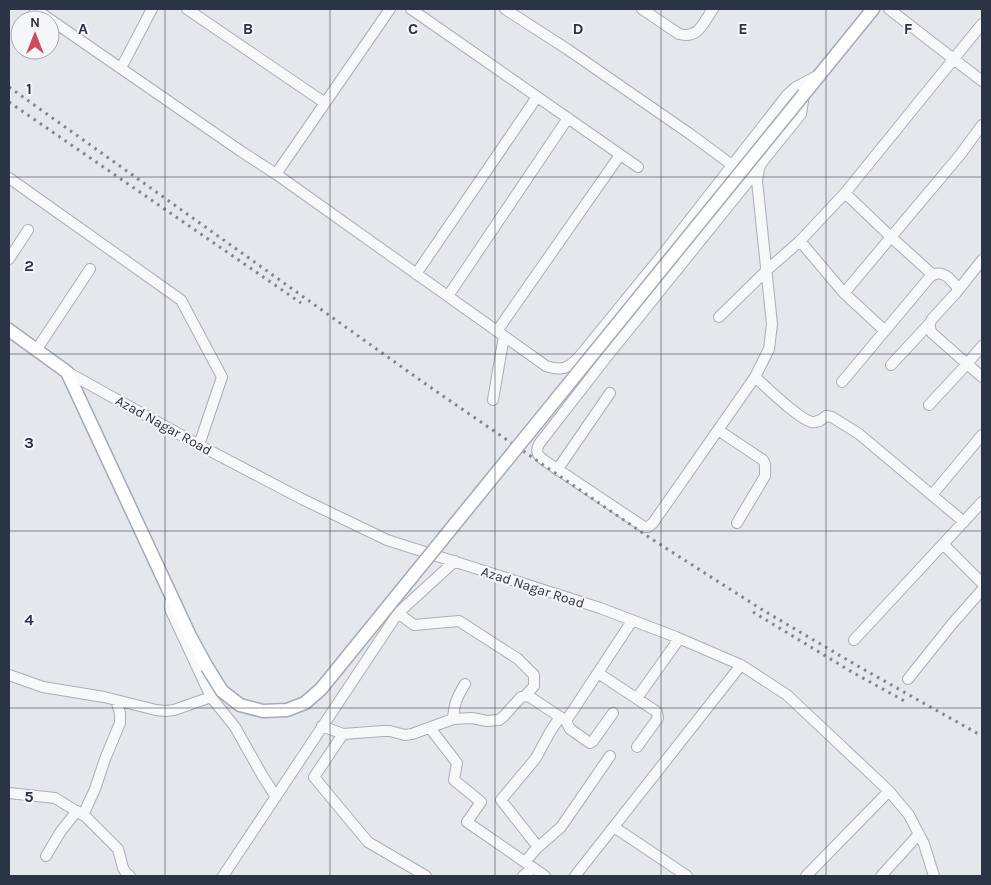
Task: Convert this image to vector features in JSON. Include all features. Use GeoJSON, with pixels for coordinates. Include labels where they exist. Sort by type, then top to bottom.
{"type":"FeatureCollection","features":[{"type":"Feature","properties":{"kind":"main road"},"geometry":{"type":"LineString","coordinates":[[9,330],[67,372],[190,636],[222,691],[240,705],[263,710],[287,710],[305,704],[321,689],[873,9]]}},
{"type":"Feature","properties":{"kind":"street"},"geometry":{"type":"LineString","coordinates":[[36,9],[276,174],[546,366],[556,370],[573,364],[663,254],[791,91],[819,76]]}},
{"type":"Feature","properties":{"kind":"street"},"geometry":{"type":"LineString","coordinates":[[121,68],[152,9]]}},
{"type":"Feature","properties":{"kind":"street"},"geometry":{"type":"LineString","coordinates":[[188,9],[325,103]]}},
{"type":"Feature","properties":{"kind":"street"},"geometry":{"type":"LineString","coordinates":[[276,174],[390,9]]}},
{"type":"Feature","properties":{"kind":"street"},"geometry":{"type":"LineString","coordinates":[[411,9],[638,167]]}},
{"type":"Feature","properties":{"kind":"street"},"geometry":{"type":"LineString","coordinates":[[642,9],[679,34],[686,36],[692,35],[699,30],[713,9]]}},
{"type":"Feature","properties":{"kind":"street"},"geometry":{"type":"LineString","coordinates":[[889,9],[982,81]]}},
{"type":"Feature","properties":{"kind":"street"},"geometry":{"type":"LineString","coordinates":[[513,11],[732,165]]}},
{"type":"Feature","properties":{"kind":"street"},"geometry":{"type":"LineString","coordinates":[[719,317],[800,241],[845,193],[982,24]]}},
{"type":"Feature","properties":{"kind":"street"},"geometry":{"type":"LineString","coordinates":[[759,168],[757,180],[772,324],[769,348],[755,377],[653,523],[648,527],[641,525],[539,457],[536,452],[539,444],[605,358],[801,114],[804,94]]}},
{"type":"Feature","properties":{"kind":"street"},"geometry":{"type":"LineString","coordinates":[[416,274],[537,97]]}},
{"type":"Feature","properties":{"kind":"street"},"geometry":{"type":"LineString","coordinates":[[448,296],[568,118]]}},
{"type":"Feature","properties":{"kind":"street"},"geometry":{"type":"LineString","coordinates":[[844,293],[960,155],[982,125]]}},
{"type":"Feature","properties":{"kind":"street"},"geometry":{"type":"LineString","coordinates":[[493,400],[500,334],[620,155]]}},
{"type":"Feature","properties":{"kind":"street"},"geometry":{"type":"LineString","coordinates":[[9,178],[180,300],[222,377],[199,445]]}},
{"type":"Feature","properties":{"kind":"street"},"geometry":{"type":"LineString","coordinates":[[845,193],[933,275]]}},
{"type":"Feature","properties":{"kind":"street"},"geometry":{"type":"LineString","coordinates":[[9,259],[28,230]]}},
{"type":"Feature","properties":{"kind":"street"},"geometry":{"type":"LineString","coordinates":[[800,241],[844,293],[885,331]]}},
{"type":"Feature","properties":{"kind":"street"},"geometry":{"type":"LineString","coordinates":[[891,365],[956,293],[982,260]]}},
{"type":"Feature","properties":{"kind":"street"},"geometry":{"type":"LineString","coordinates":[[36,349],[90,269]]}},
{"type":"Feature","properties":{"kind":"street"},"geometry":{"type":"LineString","coordinates":[[842,382],[933,275],[943,274],[956,284],[958,288],[956,293]]}},
{"type":"Feature","properties":{"kind":"street"},"geometry":{"type":"LineString","coordinates":[[929,324],[932,333],[982,377]]}},
{"type":"Feature","properties":{"kind":"street"},"geometry":{"type":"LineString","coordinates":[[929,405],[982,346]]}},
{"type":"Feature","properties":{"kind":"street","name":"Azad Nagar Road"},"geometry":{"type":"LineString","coordinates":[[67,372],[302,500],[387,540],[600,608],[741,665],[787,695],[889,791],[910,815],[924,844],[934,876]]}},
{"type":"Feature","properties":{"kind":"street"},"geometry":{"type":"LineString","coordinates":[[755,377],[801,417],[811,422],[819,422],[826,416],[832,417],[859,434],[964,522]]}},
{"type":"Feature","properties":{"kind":"street"},"geometry":{"type":"LineString","coordinates":[[557,470],[610,393]]}},
{"type":"Feature","properties":{"kind":"street"},"geometry":{"type":"LineString","coordinates":[[718,430],[763,460],[765,464],[765,476],[737,523]]}},
{"type":"Feature","properties":{"kind":"street"},"geometry":{"type":"LineString","coordinates":[[932,495],[982,435]]}},
{"type":"Feature","properties":{"kind":"street"},"geometry":{"type":"LineString","coordinates":[[854,640],[982,502]]}},
{"type":"Feature","properties":{"kind":"street"},"geometry":{"type":"LineString","coordinates":[[943,544],[980,577]]}},
{"type":"Feature","properties":{"kind":"street"},"geometry":{"type":"LineString","coordinates":[[223,876],[398,613],[455,562]]}},
{"type":"Feature","properties":{"kind":"street"},"geometry":{"type":"LineString","coordinates":[[908,679],[982,590]]}},
{"type":"Feature","properties":{"kind":"street"},"geometry":{"type":"LineString","coordinates":[[173,600],[170,602],[170,609],[211,697],[236,727],[262,776],[276,797]]}},
{"type":"Feature","properties":{"kind":"street"},"geometry":{"type":"LineString","coordinates":[[322,726],[343,734],[390,731],[405,735],[453,719],[499,720],[534,686],[534,675],[518,659],[459,621],[414,625],[398,613]]}},
{"type":"Feature","properties":{"kind":"street"},"geometry":{"type":"LineString","coordinates":[[538,847],[501,800],[536,758],[550,732],[563,719],[598,673],[632,621]]}},
{"type":"Feature","properties":{"kind":"street"},"geometry":{"type":"LineString","coordinates":[[637,698],[679,639]]}},
{"type":"Feature","properties":{"kind":"street"},"geometry":{"type":"LineString","coordinates":[[575,876],[741,665]]}},
{"type":"Feature","properties":{"kind":"street"},"geometry":{"type":"LineString","coordinates":[[598,673],[637,698],[658,715],[637,747]]}},
{"type":"Feature","properties":{"kind":"street"},"geometry":{"type":"LineString","coordinates":[[9,675],[43,687],[104,697],[149,709],[165,711],[174,710],[211,697]]}},
{"type":"Feature","properties":{"kind":"street"},"geometry":{"type":"LineString","coordinates":[[453,719],[456,700],[465,684]]}},
{"type":"Feature","properties":{"kind":"street"},"geometry":{"type":"LineString","coordinates":[[525,696],[530,697],[563,719],[570,729],[589,742],[592,742],[613,712]]}},
{"type":"Feature","properties":{"kind":"street"},"geometry":{"type":"LineString","coordinates":[[46,856],[61,831],[80,813],[95,789],[120,722],[120,713],[116,700]]}},
{"type":"Feature","properties":{"kind":"street"},"geometry":{"type":"LineString","coordinates":[[430,728],[457,763],[454,780],[481,802],[467,822],[544,876]]}},
{"type":"Feature","properties":{"kind":"street"},"geometry":{"type":"LineString","coordinates":[[343,734],[314,777],[368,842],[426,876]]}},
{"type":"Feature","properties":{"kind":"street"},"geometry":{"type":"LineString","coordinates":[[523,876],[538,847],[561,828],[610,756]]}},
{"type":"Feature","properties":{"kind":"street"},"geometry":{"type":"LineString","coordinates":[[806,876],[889,791]]}},
{"type":"Feature","properties":{"kind":"street"},"geometry":{"type":"LineString","coordinates":[[9,793],[15,795],[52,796],[80,813],[115,846],[120,853],[123,868],[130,876]]}},
{"type":"Feature","properties":{"kind":"street"},"geometry":{"type":"LineString","coordinates":[[614,827],[686,876]]}},
{"type":"Feature","properties":{"kind":"street"},"geometry":{"type":"LineString","coordinates":[[881,876],[919,834]]}},
{"type":"Feature","properties":{"kind":"railway"},"geometry":{"type":"LineString","coordinates":[[9,87],[427,385],[650,538],[761,609],[982,736]]}},
{"type":"Feature","properties":{"kind":"railway"},"geometry":{"type":"LineString","coordinates":[[9,102],[301,303]]}},
{"type":"Feature","properties":{"kind":"railway"},"geometry":{"type":"LineString","coordinates":[[753,612],[852,672],[908,703]]}}]}
